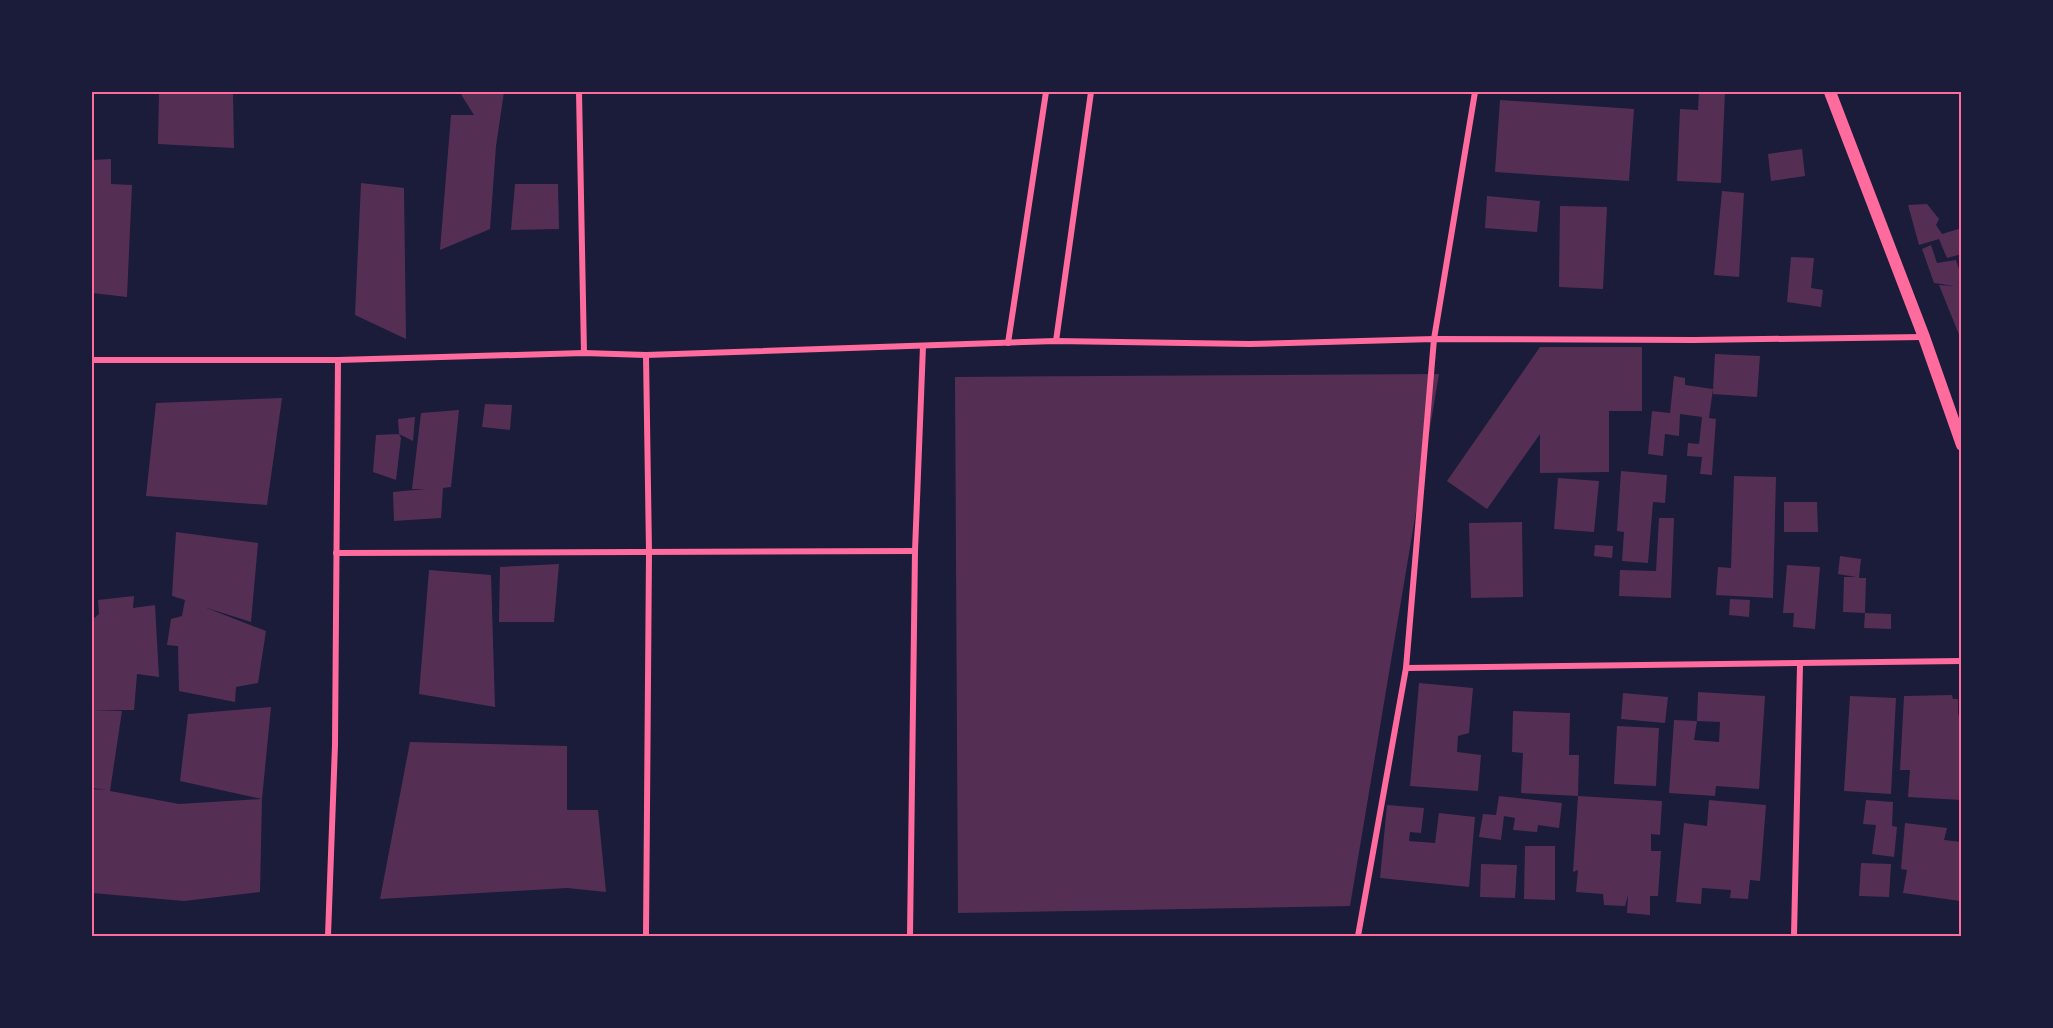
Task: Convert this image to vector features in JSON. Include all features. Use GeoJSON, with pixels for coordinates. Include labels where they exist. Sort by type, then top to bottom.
{"type":"FeatureCollection","features":[{"type":"Feature","properties":{"kind":"main road"},"geometry":{"type":"LineString","coordinates":[[1830,92],[1924,337],[1962,445]]}},
{"type":"Feature","properties":{"kind":"street"},"geometry":{"type":"LineString","coordinates":[[579,92],[584,353]]}},
{"type":"Feature","properties":{"kind":"street"},"geometry":{"type":"LineString","coordinates":[[1008,343],[1046,92]]}},
{"type":"Feature","properties":{"kind":"street"},"geometry":{"type":"LineString","coordinates":[[1056,341],[1091,92]]}},
{"type":"Feature","properties":{"kind":"street"},"geometry":{"type":"LineString","coordinates":[[1358,936],[1406,668],[1434,339],[1475,92]]}},
{"type":"Feature","properties":{"kind":"street"},"geometry":{"type":"LineString","coordinates":[[92,360],[339,360],[584,353],[646,355],[1056,341],[1250,344],[1434,339],[1694,340],[1924,337]]}},
{"type":"Feature","properties":{"kind":"street"},"geometry":{"type":"LineString","coordinates":[[910,936],[915,551],[923,346]]}},
{"type":"Feature","properties":{"kind":"street"},"geometry":{"type":"LineString","coordinates":[[646,355],[649,552],[646,936]]}},
{"type":"Feature","properties":{"kind":"street"},"geometry":{"type":"LineString","coordinates":[[328,936],[335,745],[339,360]]}},
{"type":"Feature","properties":{"kind":"street"},"geometry":{"type":"LineString","coordinates":[[336,553],[915,551]]}},
{"type":"Feature","properties":{"kind":"street"},"geometry":{"type":"LineString","coordinates":[[1406,668],[1800,665],[1962,661]]}},
{"type":"Feature","properties":{"kind":"street"},"geometry":{"type":"LineString","coordinates":[[1794,936],[1800,665]]}},
{"type":"Feature","properties":{"kind":"building"},"geometry":{"type":"Polygon","coordinates":[[[159,92],[233,92],[234,148],[158,144],[159,92]]]}},
{"type":"Feature","properties":{"kind":"building"},"geometry":{"type":"Polygon","coordinates":[[[461,92],[504,92],[496,146],[490,229],[440,250],[451,115],[474,115],[461,92]]]}},
{"type":"Feature","properties":{"kind":"building"},"geometry":{"type":"Polygon","coordinates":[[[1699,92],[1725,92],[1721,183],[1677,181],[1680,109],[1698,110],[1699,92]]]}},
{"type":"Feature","properties":{"kind":"building"},"geometry":{"type":"Polygon","coordinates":[[[1500,100],[1634,109],[1629,181],[1495,172],[1500,100]]]}},
{"type":"Feature","properties":{"kind":"building"},"geometry":{"type":"Polygon","coordinates":[[[1802,149],[1805,176],[1771,181],[1768,154],[1802,149]]]}},
{"type":"Feature","properties":{"kind":"building"},"geometry":{"type":"Polygon","coordinates":[[[111,159],[111,184],[132,185],[127,297],[92,293],[92,160],[111,159]]]}},
{"type":"Feature","properties":{"kind":"building"},"geometry":{"type":"Polygon","coordinates":[[[361,183],[404,188],[406,339],[355,315],[361,183]]]}},
{"type":"Feature","properties":{"kind":"building"},"geometry":{"type":"Polygon","coordinates":[[[515,184],[558,184],[559,229],[511,230],[515,184]]]}},
{"type":"Feature","properties":{"kind":"building"},"geometry":{"type":"Polygon","coordinates":[[[1722,191],[1744,193],[1739,277],[1714,275],[1722,191]]]}},
{"type":"Feature","properties":{"kind":"building"},"geometry":{"type":"Polygon","coordinates":[[[1487,196],[1540,201],[1537,232],[1485,228],[1487,196]]]}},
{"type":"Feature","properties":{"kind":"building"},"geometry":{"type":"Polygon","coordinates":[[[1927,204],[1939,219],[1936,225],[1942,234],[1962,228],[1962,254],[1947,258],[1939,239],[1919,245],[1908,205],[1927,204]]]}},
{"type":"Feature","properties":{"kind":"building"},"geometry":{"type":"Polygon","coordinates":[[[1560,206],[1607,207],[1603,289],[1559,287],[1560,206]]]}},
{"type":"Feature","properties":{"kind":"building"},"geometry":{"type":"Polygon","coordinates":[[[1931,245],[1937,263],[1956,260],[1962,279],[1962,342],[1939,285],[1955,286],[1934,283],[1922,249],[1931,245]]]}},
{"type":"Feature","properties":{"kind":"building"},"geometry":{"type":"Polygon","coordinates":[[[1791,257],[1814,258],[1811,288],[1823,290],[1821,307],[1787,302],[1791,257]]]}},
{"type":"Feature","properties":{"kind":"building"},"geometry":{"type":"Polygon","coordinates":[[[1540,347],[1642,347],[1642,411],[1609,411],[1609,472],[1540,473],[1540,434],[1487,509],[1447,481],[1540,347]]]}},
{"type":"Feature","properties":{"kind":"building"},"geometry":{"type":"Polygon","coordinates":[[[1715,354],[1760,356],[1757,397],[1713,394],[1715,354]]]}},
{"type":"Feature","properties":{"kind":"building"},"geometry":{"type":"Polygon","coordinates":[[[1439,374],[1350,906],[958,913],[955,377],[1439,374]]]}},
{"type":"Feature","properties":{"kind":"building"},"geometry":{"type":"Polygon","coordinates":[[[1674,376],[1685,378],[1685,385],[1713,389],[1709,418],[1716,419],[1712,475],[1700,474],[1702,457],[1687,456],[1688,443],[1699,444],[1702,417],[1680,414],[1679,436],[1665,434],[1663,456],[1648,454],[1652,411],[1670,413],[1674,376]]]}},
{"type":"Feature","properties":{"kind":"building"},"geometry":{"type":"Polygon","coordinates":[[[282,398],[267,505],[146,496],[156,403],[282,398]]]}},
{"type":"Feature","properties":{"kind":"building"},"geometry":{"type":"Polygon","coordinates":[[[485,404],[512,405],[510,430],[482,427],[485,404]]]}},
{"type":"Feature","properties":{"kind":"building"},"geometry":{"type":"Polygon","coordinates":[[[459,410],[451,487],[443,488],[441,518],[394,521],[393,492],[425,489],[412,489],[421,413],[459,410]]]}},
{"type":"Feature","properties":{"kind":"building"},"geometry":{"type":"Polygon","coordinates":[[[415,417],[413,441],[399,434],[398,419],[415,417]]]}},
{"type":"Feature","properties":{"kind":"building"},"geometry":{"type":"Polygon","coordinates":[[[399,434],[401,438],[396,480],[373,472],[376,435],[399,434]]]}},
{"type":"Feature","properties":{"kind":"building"},"geometry":{"type":"Polygon","coordinates":[[[1621,471],[1667,475],[1665,503],[1653,502],[1648,563],[1622,561],[1624,532],[1617,531],[1621,471]]]}},
{"type":"Feature","properties":{"kind":"building"},"geometry":{"type":"Polygon","coordinates":[[[1734,476],[1776,477],[1773,598],[1716,595],[1718,567],[1731,568],[1734,476]]]}},
{"type":"Feature","properties":{"kind":"building"},"geometry":{"type":"Polygon","coordinates":[[[1558,478],[1599,481],[1594,532],[1554,529],[1558,478]]]}},
{"type":"Feature","properties":{"kind":"building"},"geometry":{"type":"Polygon","coordinates":[[[1784,502],[1817,502],[1818,532],[1784,532],[1784,502]]]}},
{"type":"Feature","properties":{"kind":"building"},"geometry":{"type":"Polygon","coordinates":[[[1659,518],[1674,518],[1671,598],[1619,596],[1620,570],[1656,571],[1659,518]]]}},
{"type":"Feature","properties":{"kind":"building"},"geometry":{"type":"Polygon","coordinates":[[[1522,522],[1523,597],[1471,598],[1469,523],[1522,522]]]}},
{"type":"Feature","properties":{"kind":"building"},"geometry":{"type":"Polygon","coordinates":[[[176,532],[258,543],[251,622],[204,607],[266,631],[258,683],[236,687],[235,702],[179,691],[178,646],[167,645],[171,619],[182,616],[185,600],[172,596],[176,532]]]}},
{"type":"Feature","properties":{"kind":"building"},"geometry":{"type":"Polygon","coordinates":[[[1595,545],[1613,546],[1612,558],[1594,556],[1595,545]]]}},
{"type":"Feature","properties":{"kind":"building"},"geometry":{"type":"Polygon","coordinates":[[[1840,556],[1861,559],[1859,578],[1866,578],[1865,613],[1843,612],[1844,577],[1856,577],[1838,574],[1840,556]]]}},
{"type":"Feature","properties":{"kind":"building"},"geometry":{"type":"Polygon","coordinates":[[[559,564],[554,622],[499,622],[500,567],[559,564]]]}},
{"type":"Feature","properties":{"kind":"building"},"geometry":{"type":"Polygon","coordinates":[[[1787,565],[1820,567],[1815,629],[1793,627],[1794,613],[1783,613],[1787,565]]]}},
{"type":"Feature","properties":{"kind":"building"},"geometry":{"type":"Polygon","coordinates":[[[429,570],[491,575],[495,707],[419,694],[429,570]]]}},
{"type":"Feature","properties":{"kind":"building"},"geometry":{"type":"Polygon","coordinates":[[[134,596],[133,608],[155,605],[159,677],[137,674],[134,710],[92,710],[92,620],[99,614],[98,600],[134,596]]]}},
{"type":"Feature","properties":{"kind":"building"},"geometry":{"type":"Polygon","coordinates":[[[1730,599],[1750,600],[1749,617],[1729,615],[1730,599]]]}},
{"type":"Feature","properties":{"kind":"building"},"geometry":{"type":"Polygon","coordinates":[[[1865,613],[1891,614],[1891,629],[1864,628],[1865,613]]]}},
{"type":"Feature","properties":{"kind":"building"},"geometry":{"type":"Polygon","coordinates":[[[1419,683],[1473,688],[1469,733],[1458,736],[1457,752],[1481,755],[1478,791],[1410,786],[1419,683]]]}},
{"type":"Feature","properties":{"kind":"building"},"geometry":{"type":"Polygon","coordinates":[[[1698,692],[1765,696],[1759,789],[1716,786],[1715,796],[1669,793],[1674,720],[1697,721],[1698,692]],[[1697,721],[1694,740],[1719,742],[1720,722],[1697,721]]]}},
{"type":"Feature","properties":{"kind":"building"},"geometry":{"type":"Polygon","coordinates":[[[1623,693],[1668,697],[1665,723],[1621,719],[1623,693]]]}},
{"type":"Feature","properties":{"kind":"building"},"geometry":{"type":"Polygon","coordinates":[[[1952,695],[1953,699],[1958,699],[1958,713],[1962,727],[1962,800],[1908,797],[1910,770],[1900,770],[1904,696],[1952,695]]]}},
{"type":"Feature","properties":{"kind":"building"},"geometry":{"type":"Polygon","coordinates":[[[1850,696],[1896,698],[1891,794],[1844,791],[1850,696]]]}},
{"type":"Feature","properties":{"kind":"building"},"geometry":{"type":"Polygon","coordinates":[[[271,707],[262,799],[180,781],[188,714],[271,707]]]}},
{"type":"Feature","properties":{"kind":"building"},"geometry":{"type":"Polygon","coordinates":[[[92,710],[122,711],[110,791],[179,804],[262,799],[260,892],[184,901],[92,893],[92,789],[107,790],[92,788],[92,710]]]}},
{"type":"Feature","properties":{"kind":"building"},"geometry":{"type":"Polygon","coordinates":[[[1513,711],[1570,713],[1569,755],[1579,755],[1578,796],[1521,793],[1523,753],[1512,752],[1513,711]]]}},
{"type":"Feature","properties":{"kind":"building"},"geometry":{"type":"Polygon","coordinates":[[[1617,726],[1659,728],[1656,786],[1614,784],[1617,726]]]}},
{"type":"Feature","properties":{"kind":"building"},"geometry":{"type":"Polygon","coordinates":[[[410,742],[567,746],[567,810],[598,810],[606,892],[567,888],[380,899],[410,742]]]}},
{"type":"Feature","properties":{"kind":"building"},"geometry":{"type":"Polygon","coordinates":[[[1499,796],[1562,803],[1559,828],[1538,825],[1537,832],[1513,830],[1515,818],[1504,816],[1501,840],[1479,837],[1483,814],[1496,815],[1499,796]]]}},
{"type":"Feature","properties":{"kind":"building"},"geometry":{"type":"Polygon","coordinates":[[[1578,796],[1662,801],[1660,835],[1651,834],[1651,851],[1661,851],[1658,896],[1650,896],[1650,915],[1627,913],[1628,895],[1625,906],[1604,905],[1603,894],[1576,892],[1578,870],[1573,872],[1578,796]]]}},
{"type":"Feature","properties":{"kind":"building"},"geometry":{"type":"Polygon","coordinates":[[[1709,800],[1766,805],[1760,881],[1750,880],[1748,899],[1730,898],[1731,890],[1702,888],[1701,904],[1676,902],[1684,823],[1707,826],[1709,800]]]}},
{"type":"Feature","properties":{"kind":"building"},"geometry":{"type":"Polygon","coordinates":[[[1866,800],[1893,802],[1892,826],[1897,827],[1894,857],[1872,854],[1876,825],[1863,824],[1866,800]]]}},
{"type":"Feature","properties":{"kind":"building"},"geometry":{"type":"Polygon","coordinates":[[[1387,805],[1424,808],[1421,833],[1410,832],[1409,841],[1435,843],[1439,813],[1475,817],[1469,887],[1380,878],[1387,805]]]}},
{"type":"Feature","properties":{"kind":"building"},"geometry":{"type":"Polygon","coordinates":[[[1905,823],[1947,828],[1944,840],[1962,842],[1960,901],[1903,893],[1907,870],[1901,869],[1905,823]]]}},
{"type":"Feature","properties":{"kind":"building"},"geometry":{"type":"Polygon","coordinates":[[[1525,846],[1555,846],[1555,900],[1524,899],[1525,846]]]}},
{"type":"Feature","properties":{"kind":"building"},"geometry":{"type":"Polygon","coordinates":[[[1861,863],[1891,864],[1889,897],[1859,896],[1861,863]]]}},
{"type":"Feature","properties":{"kind":"building"},"geometry":{"type":"Polygon","coordinates":[[[1481,864],[1517,865],[1515,898],[1480,897],[1481,864]]]}}]}
